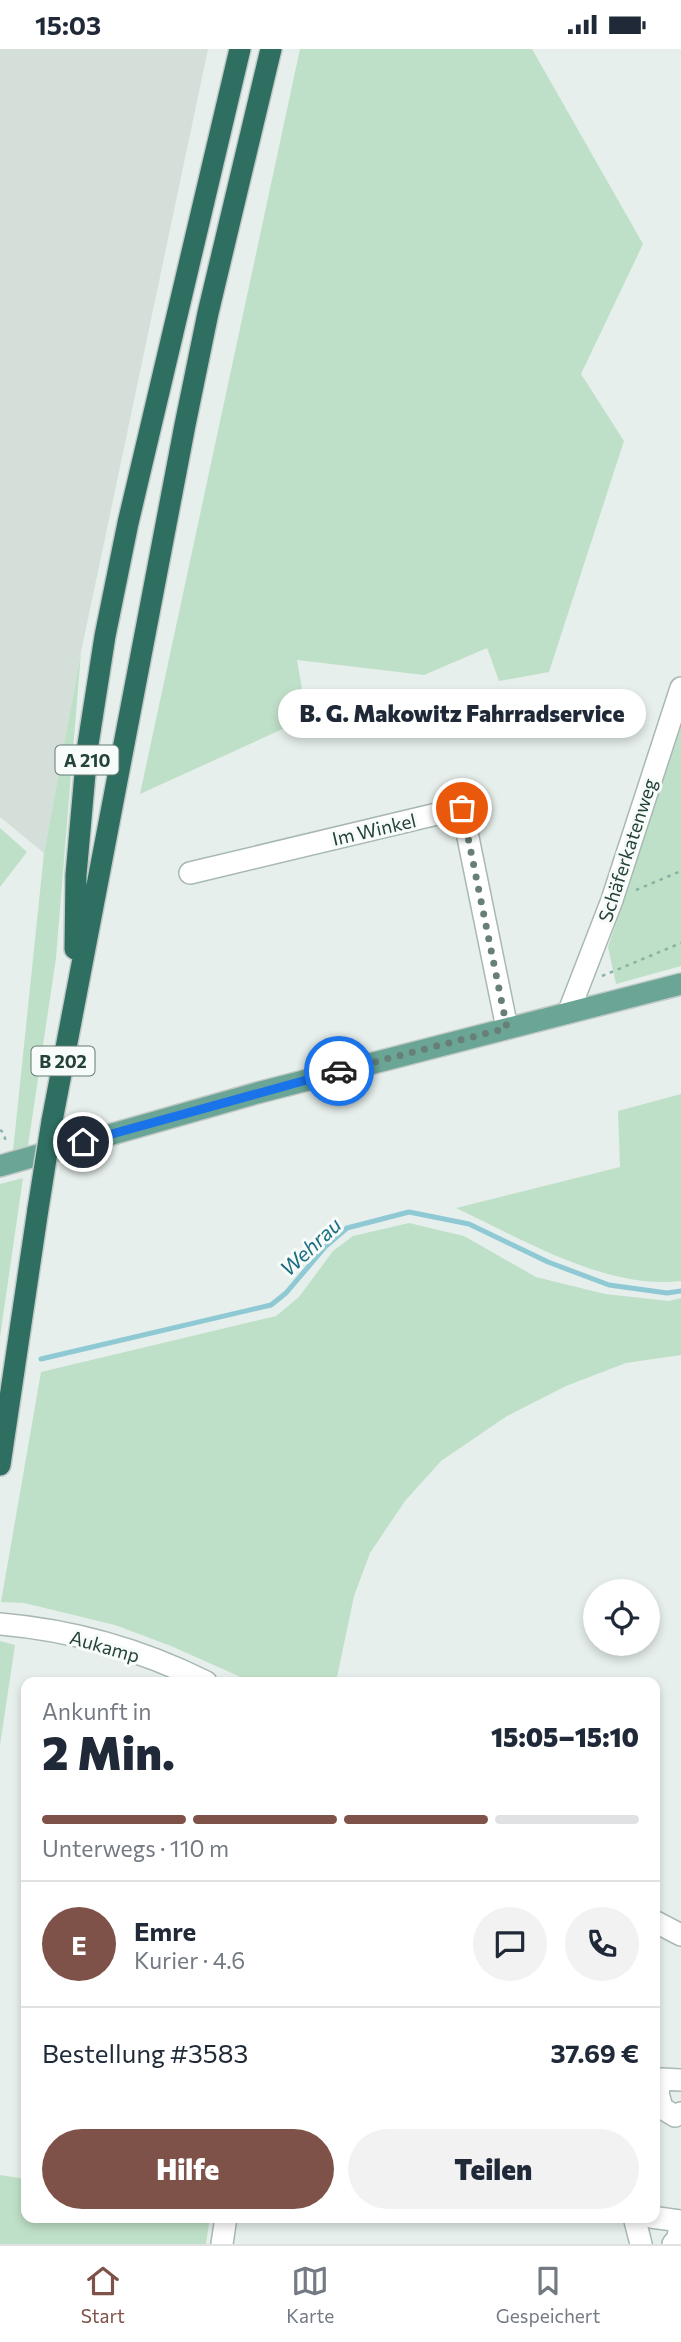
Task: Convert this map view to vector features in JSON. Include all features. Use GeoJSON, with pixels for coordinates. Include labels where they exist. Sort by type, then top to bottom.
{"type":"FeatureCollection","features":[{"type":"Feature","properties":{"kind":"highway","name":"A 210"},"geometry":{"type":"LineString","coordinates":[[73,1000],[76,875],[87,751],[105,636],[128,523],[240,49]]}},
{"type":"Feature","properties":{"kind":"highway","name":"A 210"},"geometry":{"type":"LineString","coordinates":[[73,1000],[100,879],[130,707],[208,313],[271,49]]}},
{"type":"Feature","properties":{"kind":"highway","name":"B 202"},"geometry":{"type":"LineString","coordinates":[[0,1465],[38,1209],[73,1000]]}},
{"type":"Feature","properties":{"kind":"main road"},"geometry":{"type":"LineString","coordinates":[[0,1166],[257,1093],[681,984]]}},
{"type":"Feature","properties":{"kind":"street","name":"Schäferkatenweg"},"geometry":{"type":"LineString","coordinates":[[569,1011],[612,901],[681,688]]}},
{"type":"Feature","properties":{"kind":"street","name":"Im Winkel"},"geometry":{"type":"LineString","coordinates":[[190,873],[462,808],[507,1028]]}},
{"type":"Feature","properties":{"kind":"street","name":"Aukamp"},"geometry":{"type":"LineString","coordinates":[[0,1624],[27,1626],[112,1644],[196,1677]]}},
{"type":"Feature","properties":{"kind":"street"},"geometry":{"type":"LineString","coordinates":[[660,1924],[681,1935]]}},
{"type":"Feature","properties":{"kind":"street"},"geometry":{"type":"LineString","coordinates":[[660,2084],[661,2079],[681,2080]]}},
{"type":"Feature","properties":{"kind":"street"},"geometry":{"type":"LineString","coordinates":[[660,2100],[662,2108],[675,2116],[681,2113]]}},
{"type":"Feature","properties":{"kind":"street"},"geometry":{"type":"LineString","coordinates":[[660,2218],[681,2221],[678,2238],[673,2244]]}},
{"type":"Feature","properties":{"kind":"street"},"geometry":{"type":"LineString","coordinates":[[222,2244],[225,2223]]}},
{"type":"Feature","properties":{"kind":"street"},"geometry":{"type":"LineString","coordinates":[[635,2223],[640,2244]]}},
{"type":"Feature","properties":{"kind":"path"},"geometry":{"type":"LineString","coordinates":[[612,901],[681,871]]}},
{"type":"Feature","properties":{"kind":"path"},"geometry":{"type":"LineString","coordinates":[[580,986],[681,943]]}},
{"type":"Feature","properties":{"kind":"shaded area"},"geometry":{"type":"Polygon","coordinates":[[[0,49],[208,49],[81,652],[44,853],[0,817],[0,49]]]}},
{"type":"Feature","properties":{"kind":"green space"},"geometry":{"type":"Polygon","coordinates":[[[300,49],[532,49],[643,244],[581,374],[624,441],[549,672],[499,681],[487,648],[424,675],[297,660],[307,718],[140,794],[300,49]]]}},
{"type":"Feature","properties":{"kind":"green space"},"geometry":{"type":"Polygon","coordinates":[[[81,652],[56,958],[28,1146],[13,1151],[44,853],[81,652]]]}},
{"type":"Feature","properties":{"kind":"green space"},"geometry":{"type":"Polygon","coordinates":[[[681,725],[681,966],[616,984],[608,947],[681,725]]]}},
{"type":"Feature","properties":{"kind":"green space"},"geometry":{"type":"Polygon","coordinates":[[[0,828],[27,852],[0,887],[0,828]]]}},
{"type":"Feature","properties":{"kind":"green space"},"geometry":{"type":"Polygon","coordinates":[[[681,1094],[681,1281],[653,1282],[594,1270],[536,1247],[456,1208],[620,1167],[618,1111],[681,1094]]]}},
{"type":"Feature","properties":{"kind":"green space"},"geometry":{"type":"Polygon","coordinates":[[[23,1178],[0,1337],[0,1184],[23,1178]]]}},
{"type":"Feature","properties":{"kind":"green space"},"geometry":{"type":"Polygon","coordinates":[[[409,1223],[464,1236],[536,1277],[605,1294],[669,1301],[681,1298],[681,1355],[626,1363],[566,1386],[507,1416],[441,1461],[405,1501],[370,1553],[354,1596],[337,1677],[241,1677],[115,1625],[24,1603],[1,1602],[41,1372],[276,1316],[299,1297],[333,1251],[353,1236],[409,1223]]]}},
{"type":"Feature","properties":{"kind":"green space"},"geometry":{"type":"Polygon","coordinates":[[[0,1641],[15,1645],[0,1745],[0,1641]]]}},
{"type":"Feature","properties":{"kind":"green space"},"geometry":{"type":"Polygon","coordinates":[[[0,2175],[21,2178],[21,2223],[209,2223],[206,2244],[0,2244],[0,2175]]]}},
{"type":"Feature","properties":{"kind":"waterway","name":"Wehrau"},"geometry":{"type":"LineString","coordinates":[[41,1359],[271,1305],[286,1293],[326,1246],[347,1228],[409,1212],[469,1224],[548,1262],[609,1285],[667,1293],[681,1291]]}},
{"type":"Feature","properties":{"kind":"way so far"},"geometry":{"type":"LineString","coordinates":[[339,1071],[507,1028],[462,808]]}},
{"type":"Feature","properties":{"kind":"place","name":"B. G. Makowitz Fahrradservice"},"geometry":{"type":"Point","coordinates":[462,808]}},
{"type":"Feature","properties":{"kind":"route"},"geometry":{"type":"LineString","coordinates":[[83,1142],[339,1071]]}}]}
